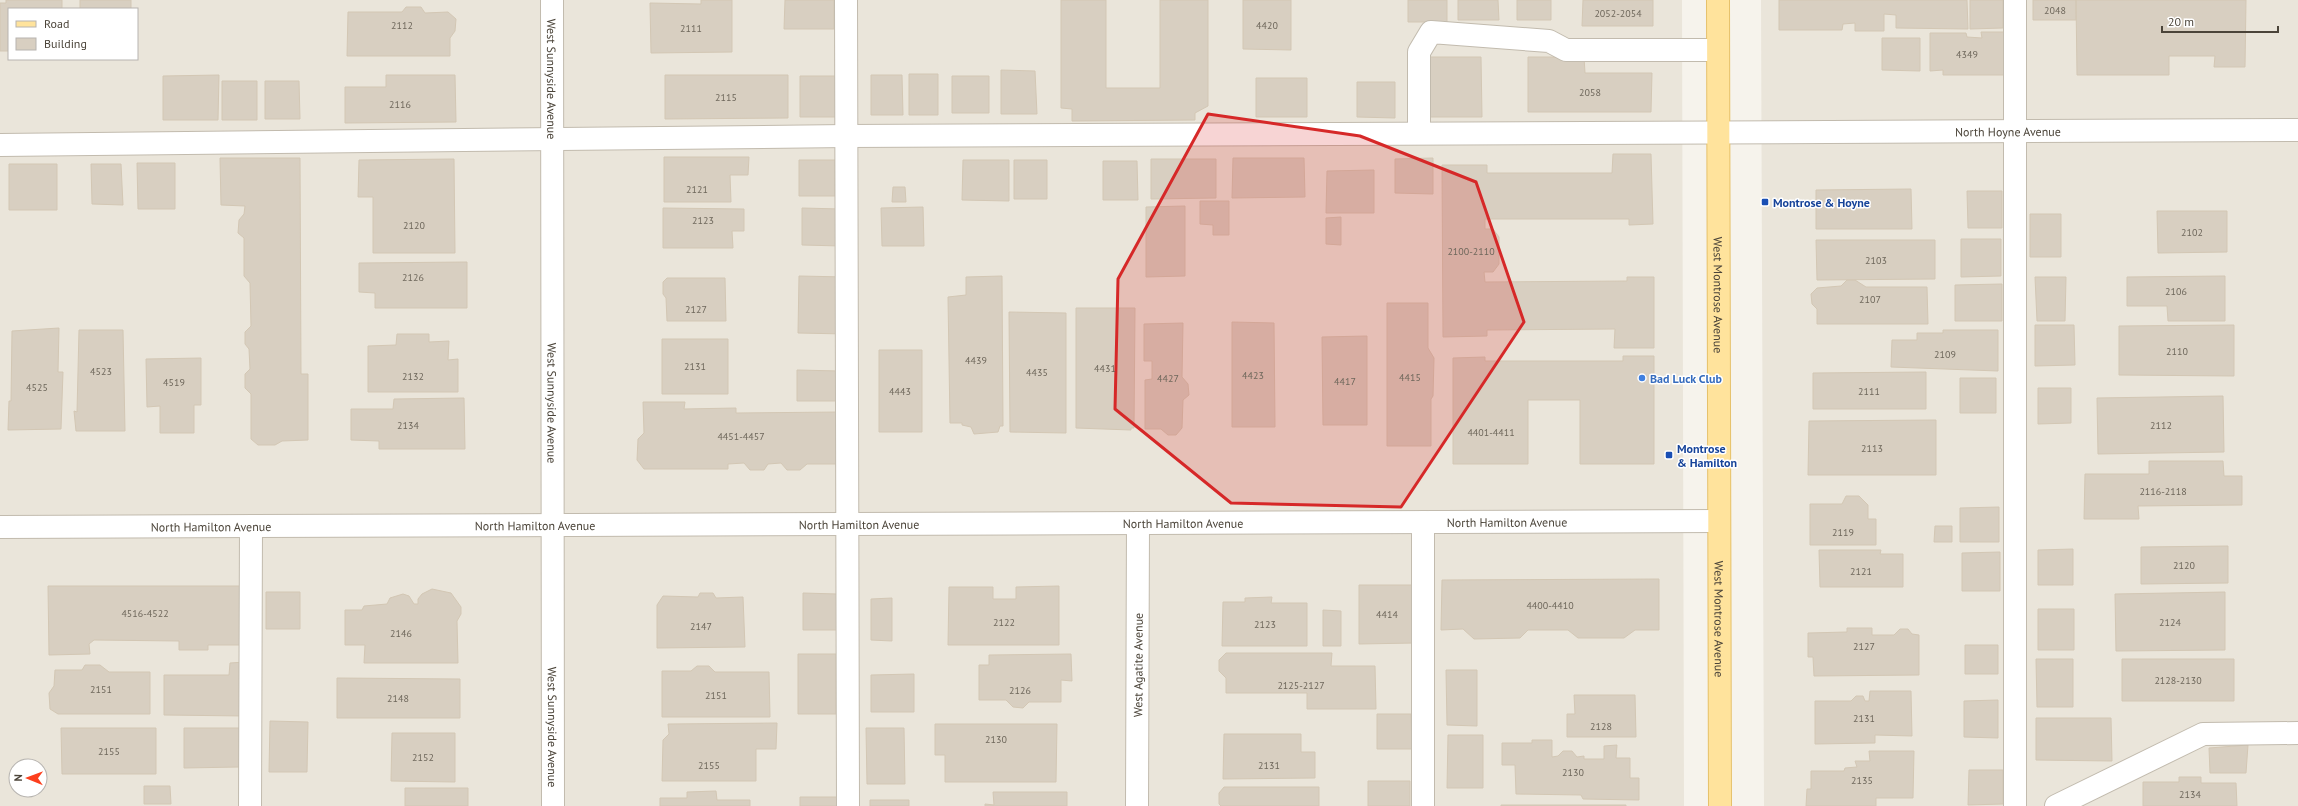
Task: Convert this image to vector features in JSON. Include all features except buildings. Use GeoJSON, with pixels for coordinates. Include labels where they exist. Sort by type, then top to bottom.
{"type":"FeatureCollection","features":[{"type":"Feature","properties":{"kind":"main road","name":"West Montrose Avenue"},"geometry":{"type":"LineString","coordinates":[[1718,0],[1720,806]]}},
{"type":"Feature","properties":{"kind":"street","name":"West Sunnyside Avenue"},"geometry":{"type":"LineString","coordinates":[[552,0],[553,806]]}},
{"type":"Feature","properties":{"kind":"street"},"geometry":{"type":"LineString","coordinates":[[846,0],[848,806]]}},
{"type":"Feature","properties":{"kind":"street"},"geometry":{"type":"LineString","coordinates":[[2015,0],[2016,806]]}},
{"type":"Feature","properties":{"kind":"street"},"geometry":{"type":"LineString","coordinates":[[1419,133],[1419,52],[1431,32],[1549,41],[1566,50],[1718,50]]}},
{"type":"Feature","properties":{"kind":"street","name":"North Hoyne Avenue"},"geometry":{"type":"LineString","coordinates":[[0,145],[552,141],[847,136],[2298,130]]}},
{"type":"Feature","properties":{"kind":"street","name":"North Hamilton Avenue"},"geometry":{"type":"LineString","coordinates":[[0,528],[1719,521]]}},
{"type":"Feature","properties":{"kind":"street"},"geometry":{"type":"LineString","coordinates":[[1423,522],[1423,806]]}},
{"type":"Feature","properties":{"kind":"street","name":"West Agatite Avenue"},"geometry":{"type":"LineString","coordinates":[[1137,806],[1138,523]]}},
{"type":"Feature","properties":{"kind":"street"},"geometry":{"type":"LineString","coordinates":[[250,806],[251,527]]}},
{"type":"Feature","properties":{"kind":"street"},"geometry":{"type":"LineString","coordinates":[[2056,806],[2203,734],[2298,734]]}},
{"type":"Feature","properties":{"kind":"highlighted area"},"geometry":{"type":"Polygon","coordinates":[[[1208,114],[1360,136],[1476,182],[1524,322],[1401,507],[1231,503],[1115,409],[1118,279],[1208,114]]]}},
{"type":"Feature","properties":{"kind":"shaded area"},"geometry":{"type":"Polygon","coordinates":[[[0,0],[1682,0],[1684,806],[0,806],[0,0]]]}},
{"type":"Feature","properties":{"kind":"shaded area"},"geometry":{"type":"Polygon","coordinates":[[[1761,0],[2298,0],[2298,806],[1764,806],[1761,0]]]}},
{"type":"Feature","properties":{"kind":"place","name":"Montrose & Hoyne"},"geometry":{"type":"Point","coordinates":[1765,202]}},
{"type":"Feature","properties":{"kind":"place","name":"Bad Luck Club"},"geometry":{"type":"Point","coordinates":[1642,378]}},
{"type":"Feature","properties":{"kind":"place","name":"Montrose & Hamilton"},"geometry":{"type":"Point","coordinates":[1669,455]}}]}
